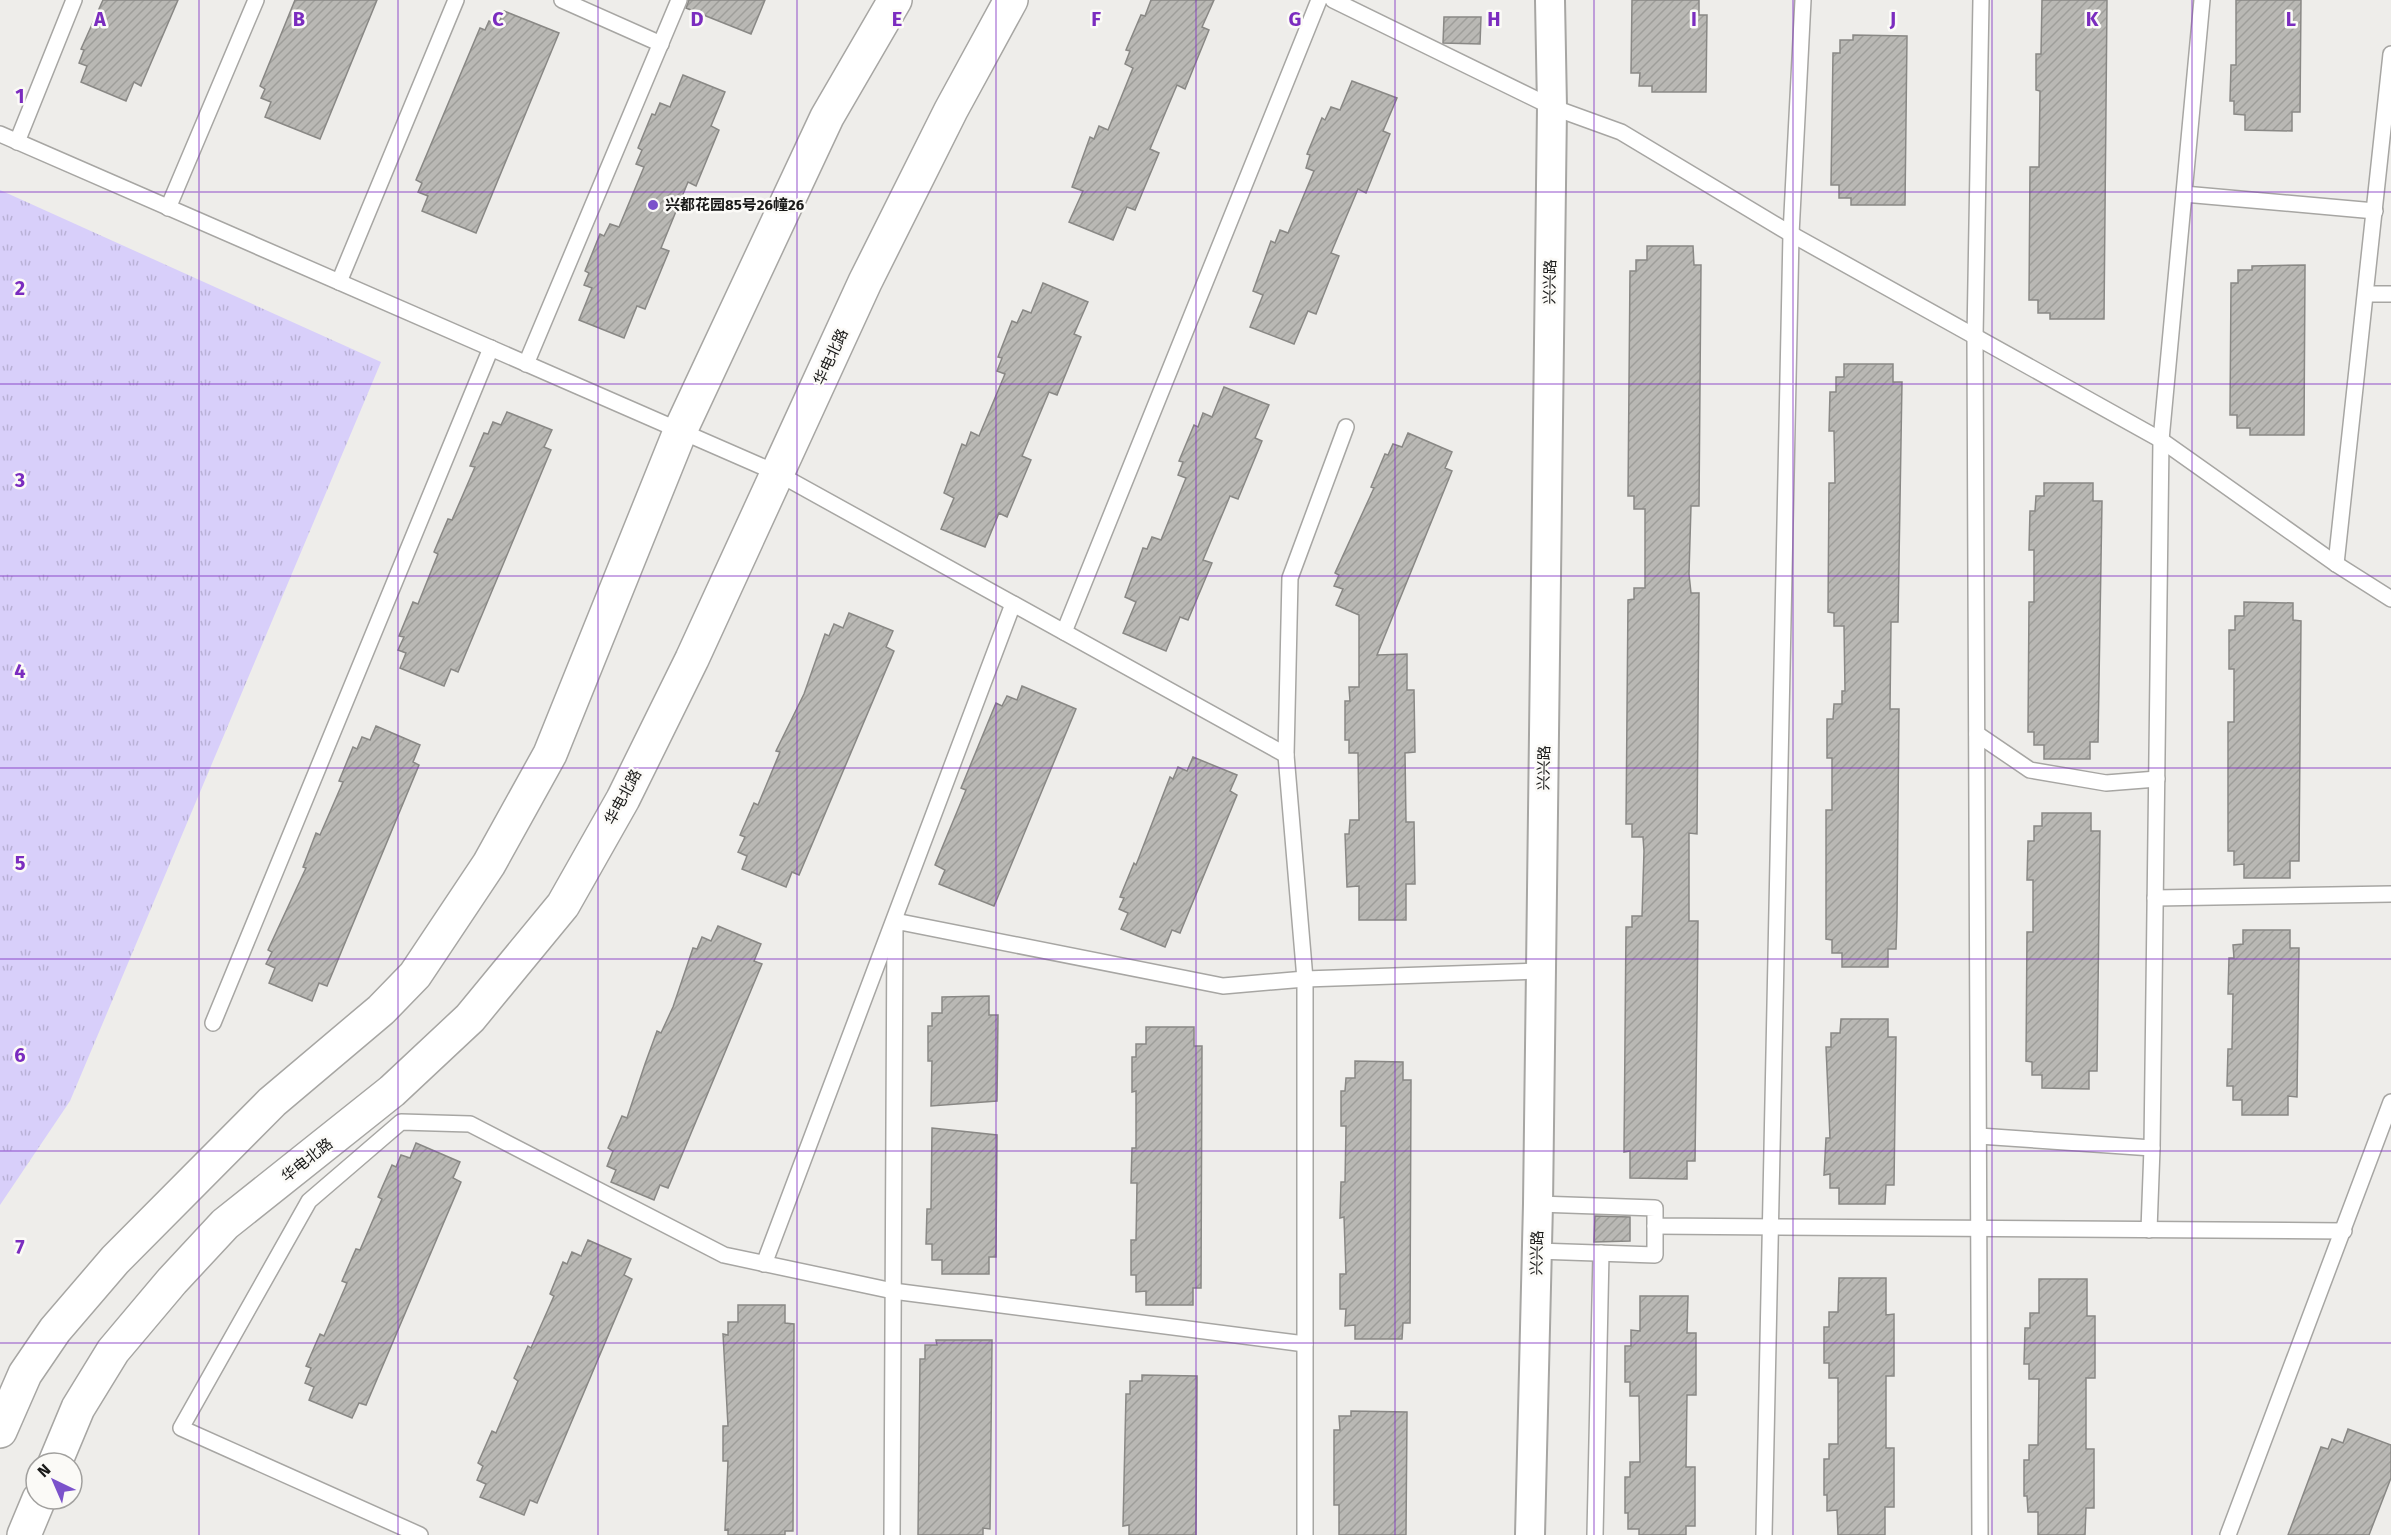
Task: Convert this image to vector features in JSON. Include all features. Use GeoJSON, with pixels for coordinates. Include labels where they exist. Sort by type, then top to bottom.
{"type":"FeatureCollection","features":[{"type":"Feature","properties":{"kind":"main road"},"geometry":{"type":"LineString","coordinates":[[0,1431],[25,1374],[55,1330],[115,1260],[272,1102],[381,1010],[415,975],[489,864],[550,754],[681,429],[827,117],[895,0]]}},
{"type":"Feature","properties":{"kind":"main road","name":"华电北路"},"geometry":{"type":"LineString","coordinates":[[60,1451],[78,1408],[113,1351],[172,1281],[225,1224],[392,1091],[470,1018],[563,904],[623,800],[692,659],[870,272],[951,110],[1011,0]]}},
{"type":"Feature","properties":{"kind":"main road"},"geometry":{"type":"LineString","coordinates":[[24,1535],[34,1511]]}},
{"type":"Feature","properties":{"kind":"street","name":"兴兴路"},"geometry":{"type":"LineString","coordinates":[[1530,1535],[1538,1204],[1552,106],[1550,0]]}},
{"type":"Feature","properties":{"kind":"lane"},"geometry":{"type":"LineString","coordinates":[[17,142],[74,0]]}},
{"type":"Feature","properties":{"kind":"lane"},"geometry":{"type":"LineString","coordinates":[[168,208],[256,0]]}},
{"type":"Feature","properties":{"kind":"lane"},"geometry":{"type":"LineString","coordinates":[[339,282],[456,0]]}},
{"type":"Feature","properties":{"kind":"lane"},"geometry":{"type":"LineString","coordinates":[[562,0],[661,44]]}},
{"type":"Feature","properties":{"kind":"lane"},"geometry":{"type":"LineString","coordinates":[[526,364],[679,0]]}},
{"type":"Feature","properties":{"kind":"lane"},"geometry":{"type":"LineString","coordinates":[[1064,632],[1319,0]]}},
{"type":"Feature","properties":{"kind":"lane"},"geometry":{"type":"LineString","coordinates":[[1333,0],[1552,106],[1621,132],[1791,234],[2161,440],[2336,564],[2391,599]]}},
{"type":"Feature","properties":{"kind":"lane"},"geometry":{"type":"LineString","coordinates":[[1764,1535],[1791,234],[1803,0]]}},
{"type":"Feature","properties":{"kind":"lane"},"geometry":{"type":"LineString","coordinates":[[1980,1535],[1975,337],[1981,0]]}},
{"type":"Feature","properties":{"kind":"lane"},"geometry":{"type":"LineString","coordinates":[[2149,1230],[2161,440],[2202,0]]}},
{"type":"Feature","properties":{"kind":"lane"},"geometry":{"type":"LineString","coordinates":[[2336,564],[2391,54]]}},
{"type":"Feature","properties":{"kind":"lane"},"geometry":{"type":"LineString","coordinates":[[0,134],[526,364],[681,429],[777,473],[1286,755]]}},
{"type":"Feature","properties":{"kind":"lane"},"geometry":{"type":"LineString","coordinates":[[2184,194],[2375,211]]}},
{"type":"Feature","properties":{"kind":"lane"},"geometry":{"type":"LineString","coordinates":[[2366,294],[2391,294]]}},
{"type":"Feature","properties":{"kind":"lane"},"geometry":{"type":"LineString","coordinates":[[213,1023],[491,348]]}},
{"type":"Feature","properties":{"kind":"lane"},"geometry":{"type":"LineString","coordinates":[[1305,1535],[1305,980],[1286,755],[1290,578],[1346,427]]}},
{"type":"Feature","properties":{"kind":"lane"},"geometry":{"type":"LineString","coordinates":[[764,1264],[1014,604]]}},
{"type":"Feature","properties":{"kind":"lane"},"geometry":{"type":"LineString","coordinates":[[1977,734],[2030,770],[2106,783],[2157,780]]}},
{"type":"Feature","properties":{"kind":"lane"},"geometry":{"type":"LineString","coordinates":[[2155,898],[2391,894]]}},
{"type":"Feature","properties":{"kind":"lane"},"geometry":{"type":"LineString","coordinates":[[895,921],[1223,986],[1305,980],[1541,970]]}},
{"type":"Feature","properties":{"kind":"lane"},"geometry":{"type":"LineString","coordinates":[[892,1535],[895,921]]}},
{"type":"Feature","properties":{"kind":"lane"},"geometry":{"type":"LineString","coordinates":[[2228,1535],[2391,1102]]}},
{"type":"Feature","properties":{"kind":"lane"},"geometry":{"type":"LineString","coordinates":[[420,1535],[181,1428],[309,1201],[401,1122],[470,1124],[724,1255],[893,1291],[1305,1344]]}},
{"type":"Feature","properties":{"kind":"lane"},"geometry":{"type":"LineString","coordinates":[[1979,1136],[2152,1148]]}},
{"type":"Feature","properties":{"kind":"lane"},"geometry":{"type":"LineString","coordinates":[[1537,1251],[1655,1255],[1655,1208],[1538,1204]]}},
{"type":"Feature","properties":{"kind":"lane"},"geometry":{"type":"LineString","coordinates":[[1655,1226],[2344,1231]]}},
{"type":"Feature","properties":{"kind":"lane"},"geometry":{"type":"LineString","coordinates":[[1595,1535],[1601,1253]]}},
{"type":"Feature","properties":{"kind":"green space"},"geometry":{"type":"Polygon","coordinates":[[[0,190],[381,362],[70,1101],[0,1205],[0,190]]]}},
{"type":"Feature","properties":{"kind":"building"},"geometry":{"type":"Polygon","coordinates":[[[103,0],[178,0],[141,86],[134,82],[126,101],[81,82],[87,66],[79,63],[84,50],[81,49],[103,0]]]}},
{"type":"Feature","properties":{"kind":"building"},"geometry":{"type":"Polygon","coordinates":[[[295,0],[377,0],[320,139],[265,117],[271,102],[261,98],[265,89],[260,86],[295,0]]]}},
{"type":"Feature","properties":{"kind":"building"},"geometry":{"type":"Polygon","coordinates":[[[689,0],[765,0],[751,34],[686,8],[689,0]]]}},
{"type":"Feature","properties":{"kind":"building"},"geometry":{"type":"Polygon","coordinates":[[[1151,0],[1214,0],[1202,27],[1209,30],[1185,89],[1177,85],[1150,149],[1159,153],[1135,210],[1127,207],[1113,240],[1069,222],[1083,191],[1072,187],[1090,137],[1094,139],[1099,126],[1108,130],[1133,68],[1125,64],[1130,51],[1126,50],[1141,15],[1145,16],[1151,0]]]}},
{"type":"Feature","properties":{"kind":"building"},"geometry":{"type":"Polygon","coordinates":[[[1632,0],[1699,0],[1699,15],[1707,15],[1706,92],[1652,92],[1652,86],[1639,86],[1640,73],[1631,73],[1632,0]]]}},
{"type":"Feature","properties":{"kind":"building"},"geometry":{"type":"Polygon","coordinates":[[[2042,0],[2107,0],[2104,319],[2050,319],[2050,313],[2038,313],[2038,300],[2029,300],[2030,167],[2039,167],[2040,91],[2036,90],[2036,54],[2041,54],[2042,0]]]}},
{"type":"Feature","properties":{"kind":"building"},"geometry":{"type":"Polygon","coordinates":[[[2236,0],[2301,0],[2300,112],[2292,112],[2292,131],[2245,130],[2245,115],[2234,114],[2234,101],[2230,101],[2231,65],[2236,65],[2236,0]]]}},
{"type":"Feature","properties":{"kind":"building"},"geometry":{"type":"Polygon","coordinates":[[[504,11],[559,33],[476,233],[422,211],[428,196],[418,192],[422,183],[416,180],[480,28],[485,30],[489,21],[498,25],[504,11]]]}},
{"type":"Feature","properties":{"kind":"building"},"geometry":{"type":"Polygon","coordinates":[[[1444,17],[1481,17],[1480,44],[1443,43],[1444,17]]]}},
{"type":"Feature","properties":{"kind":"building"},"geometry":{"type":"Polygon","coordinates":[[[1853,35],[1907,36],[1905,205],[1851,205],[1851,198],[1839,198],[1839,185],[1831,185],[1833,53],[1840,53],[1840,40],[1853,40],[1853,35]]]}},
{"type":"Feature","properties":{"kind":"building","name":"兴都花园85号26幢26"},"geometry":{"type":"Polygon","coordinates":[[[683,75],[725,92],[711,126],[719,130],[696,186],[688,182],[661,248],[669,251],[645,309],[637,306],[624,338],[579,320],[592,288],[584,285],[589,273],[585,271],[600,234],[604,236],[610,224],[619,227],[644,167],[636,164],[642,150],[638,148],[652,114],[655,115],[660,103],[670,107],[683,75]]]}},
{"type":"Feature","properties":{"kind":"building"},"geometry":{"type":"Polygon","coordinates":[[[1352,81],[1397,98],[1383,131],[1390,134],[1366,193],[1358,189],[1331,253],[1339,256],[1316,314],[1308,311],[1294,344],[1250,327],[1263,295],[1253,291],[1271,241],[1275,243],[1280,230],[1288,233],[1314,171],[1306,168],[1310,155],[1307,154],[1322,118],[1325,120],[1331,107],[1340,110],[1352,81]]]}},
{"type":"Feature","properties":{"kind":"building"},"geometry":{"type":"Polygon","coordinates":[[[1647,246],[1693,246],[1694,265],[1701,265],[1699,506],[1691,506],[1689,574],[1691,593],[1699,593],[1697,834],[1689,833],[1689,921],[1698,921],[1695,1161],[1687,1161],[1687,1179],[1630,1178],[1630,1151],[1624,1152],[1626,927],[1632,927],[1632,916],[1642,916],[1644,851],[1643,837],[1632,837],[1632,824],[1626,824],[1628,600],[1634,599],[1634,588],[1645,588],[1645,509],[1634,509],[1634,496],[1628,496],[1630,271],[1636,271],[1636,260],[1647,260],[1647,246]]]}},
{"type":"Feature","properties":{"kind":"building"},"geometry":{"type":"Polygon","coordinates":[[[2305,265],[2304,435],[2250,435],[2250,428],[2237,428],[2237,415],[2230,415],[2231,283],[2238,283],[2238,270],[2252,270],[2252,266],[2305,265]]]}},
{"type":"Feature","properties":{"kind":"building"},"geometry":{"type":"Polygon","coordinates":[[[1043,283],[1088,302],[1074,334],[1081,337],[1057,395],[1049,392],[1022,456],[1031,460],[1007,517],[999,513],[985,547],[941,529],[954,498],[944,493],[962,444],[966,446],[971,432],[979,436],[1005,374],[997,371],[1002,358],[998,357],[1012,321],[1017,323],[1023,310],[1031,313],[1043,283]]]}},
{"type":"Feature","properties":{"kind":"building"},"geometry":{"type":"Polygon","coordinates":[[[1844,364],[1893,364],[1893,382],[1902,382],[1898,622],[1891,622],[1890,709],[1899,709],[1897,915],[1896,949],[1888,949],[1888,967],[1842,967],[1842,953],[1832,953],[1832,940],[1826,939],[1826,810],[1832,810],[1832,758],[1827,758],[1827,719],[1833,719],[1834,704],[1842,704],[1842,691],[1845,691],[1844,626],[1834,626],[1834,613],[1828,612],[1829,483],[1835,483],[1834,431],[1829,431],[1830,392],[1836,392],[1836,377],[1844,377],[1844,364]]]}},
{"type":"Feature","properties":{"kind":"building"},"geometry":{"type":"Polygon","coordinates":[[[1224,387],[1269,405],[1255,438],[1262,441],[1238,499],[1230,496],[1203,560],[1212,563],[1188,620],[1180,617],[1166,651],[1123,633],[1136,602],[1125,597],[1143,548],[1147,549],[1152,537],[1161,540],[1186,478],[1178,475],[1183,462],[1179,461],[1194,425],[1198,427],[1203,413],[1212,417],[1224,387]]]}},
{"type":"Feature","properties":{"kind":"building"},"geometry":{"type":"Polygon","coordinates":[[[507,412],[552,430],[544,447],[551,450],[458,672],[451,669],[444,686],[400,668],[406,653],[398,650],[404,637],[399,636],[413,602],[418,604],[438,554],[434,552],[448,519],[452,520],[475,467],[470,466],[484,433],[488,434],[493,422],[501,425],[507,412]]]}},
{"type":"Feature","properties":{"kind":"building"},"geometry":{"type":"Polygon","coordinates":[[[1408,433],[1452,452],[1445,468],[1452,471],[1377,655],[1407,654],[1407,690],[1414,690],[1415,752],[1405,753],[1406,822],[1414,822],[1415,884],[1406,884],[1406,920],[1359,920],[1359,886],[1347,887],[1345,834],[1349,834],[1350,820],[1359,820],[1358,753],[1349,753],[1349,740],[1345,740],[1345,701],[1350,701],[1349,687],[1359,687],[1359,615],[1336,605],[1343,589],[1334,586],[1339,575],[1335,573],[1374,488],[1371,487],[1385,454],[1388,455],[1393,444],[1402,447],[1408,433]]]}},
{"type":"Feature","properties":{"kind":"building"},"geometry":{"type":"Polygon","coordinates":[[[2044,483],[2093,483],[2093,501],[2102,501],[2098,742],[2090,742],[2090,759],[2044,759],[2044,745],[2034,745],[2034,732],[2028,732],[2029,602],[2034,602],[2034,550],[2029,550],[2030,511],[2035,511],[2036,496],[2044,496],[2044,483]]]}},
{"type":"Feature","properties":{"kind":"building"},"geometry":{"type":"Polygon","coordinates":[[[2244,602],[2293,603],[2293,620],[2301,621],[2299,861],[2290,861],[2290,878],[2244,878],[2244,864],[2234,865],[2234,851],[2228,851],[2228,722],[2234,722],[2234,669],[2229,669],[2229,630],[2235,630],[2235,616],[2244,616],[2244,602]]]}},
{"type":"Feature","properties":{"kind":"building"},"geometry":{"type":"Polygon","coordinates":[[[849,613],[893,631],[886,647],[894,651],[799,875],[792,872],[786,887],[742,869],[747,856],[738,852],[745,837],[740,835],[754,803],[758,805],[780,752],[776,751],[804,694],[825,634],[829,636],[834,624],[843,628],[849,613]]]}},
{"type":"Feature","properties":{"kind":"building"},"geometry":{"type":"Polygon","coordinates":[[[1022,686],[1076,709],[994,906],[939,884],[945,870],[935,865],[966,790],[961,788],[996,703],[1002,706],[1007,696],[1017,700],[1022,686]]]}},
{"type":"Feature","properties":{"kind":"building"},"geometry":{"type":"Polygon","coordinates":[[[376,726],[420,745],[413,762],[419,765],[327,986],[319,983],[312,1001],[269,983],[275,968],[266,964],[272,952],[268,950],[306,868],[303,867],[316,833],[320,835],[343,782],[339,781],[353,747],[357,749],[362,737],[370,740],[376,726]]]}},
{"type":"Feature","properties":{"kind":"building"},"geometry":{"type":"Polygon","coordinates":[[[1193,757],[1237,775],[1230,791],[1237,795],[1180,933],[1172,930],[1165,947],[1121,929],[1128,913],[1119,909],[1124,898],[1120,897],[1134,863],[1136,865],[1170,777],[1173,779],[1178,767],[1187,771],[1193,757]]]}},
{"type":"Feature","properties":{"kind":"building"},"geometry":{"type":"Polygon","coordinates":[[[2042,813],[2091,813],[2091,831],[2100,831],[2097,1071],[2089,1071],[2089,1089],[2042,1088],[2042,1075],[2032,1075],[2032,1062],[2026,1061],[2027,932],[2033,932],[2033,880],[2027,880],[2028,841],[2034,841],[2034,826],[2042,826],[2042,813]]]}},
{"type":"Feature","properties":{"kind":"building"},"geometry":{"type":"Polygon","coordinates":[[[718,926],[761,944],[754,961],[762,964],[668,1188],[660,1185],[654,1200],[611,1182],[616,1170],[607,1166],[613,1151],[608,1148],[622,1116],[627,1118],[657,1031],[661,1033],[673,1007],[693,948],[697,949],[702,937],[711,941],[718,926]]]}},
{"type":"Feature","properties":{"kind":"building"},"geometry":{"type":"Polygon","coordinates":[[[2243,930],[2290,930],[2290,948],[2299,948],[2297,1097],[2288,1096],[2288,1115],[2242,1115],[2242,1100],[2233,1100],[2233,1086],[2227,1086],[2228,1049],[2232,1049],[2233,994],[2228,994],[2229,958],[2234,958],[2233,945],[2243,944],[2243,930]]]}},
{"type":"Feature","properties":{"kind":"building"},"geometry":{"type":"Polygon","coordinates":[[[989,996],[989,1015],[998,1015],[997,1101],[931,1106],[932,1061],[928,1061],[928,1026],[932,1026],[932,1013],[942,1013],[942,997],[989,996]]]}},
{"type":"Feature","properties":{"kind":"building"},"geometry":{"type":"Polygon","coordinates":[[[1841,1019],[1888,1019],[1888,1037],[1896,1037],[1894,1185],[1886,1185],[1885,1204],[1839,1204],[1839,1188],[1830,1188],[1830,1174],[1824,1175],[1826,1138],[1830,1138],[1826,1047],[1831,1047],[1831,1033],[1840,1033],[1841,1019]]]}},
{"type":"Feature","properties":{"kind":"building"},"geometry":{"type":"Polygon","coordinates":[[[1146,1027],[1194,1027],[1194,1046],[1202,1046],[1201,1288],[1193,1288],[1193,1305],[1146,1305],[1146,1291],[1136,1292],[1136,1275],[1131,1275],[1131,1240],[1136,1240],[1137,1183],[1131,1183],[1132,1148],[1136,1148],[1136,1091],[1132,1092],[1132,1057],[1136,1057],[1136,1044],[1146,1044],[1146,1027]]]}},
{"type":"Feature","properties":{"kind":"building"},"geometry":{"type":"Polygon","coordinates":[[[1355,1061],[1403,1062],[1403,1080],[1411,1080],[1410,1323],[1403,1323],[1402,1339],[1355,1339],[1355,1325],[1345,1326],[1346,1309],[1340,1309],[1340,1274],[1346,1274],[1344,1217],[1340,1218],[1341,1182],[1345,1182],[1346,1126],[1341,1126],[1341,1091],[1345,1091],[1346,1078],[1355,1078],[1355,1061]]]}},
{"type":"Feature","properties":{"kind":"building"},"geometry":{"type":"Polygon","coordinates":[[[932,1128],[997,1135],[996,1257],[989,1257],[989,1274],[942,1274],[942,1260],[932,1260],[932,1244],[926,1244],[927,1209],[931,1209],[932,1128]]]}},
{"type":"Feature","properties":{"kind":"building"},"geometry":{"type":"Polygon","coordinates":[[[416,1143],[460,1162],[453,1178],[461,1182],[366,1405],[359,1403],[352,1418],[309,1400],[314,1387],[305,1383],[311,1368],[306,1366],[320,1334],[324,1336],[347,1283],[342,1281],[356,1249],[360,1250],[382,1199],[378,1197],[392,1165],[396,1167],[401,1155],[410,1158],[416,1143]]]}},
{"type":"Feature","properties":{"kind":"building"},"geometry":{"type":"Polygon","coordinates":[[[1595,1216],[1630,1217],[1630,1241],[1594,1242],[1595,1216]]]}},
{"type":"Feature","properties":{"kind":"building"},"geometry":{"type":"Polygon","coordinates":[[[588,1240],[631,1259],[624,1275],[632,1279],[537,1503],[530,1500],[524,1515],[480,1497],[486,1484],[477,1480],[483,1466],[478,1463],[492,1431],[496,1433],[518,1381],[514,1378],[528,1346],[531,1348],[554,1296],[550,1294],[563,1262],[567,1264],[572,1252],[581,1256],[588,1240]]]}},
{"type":"Feature","properties":{"kind":"building"},"geometry":{"type":"Polygon","coordinates":[[[1839,1278],[1886,1278],[1886,1315],[1894,1314],[1894,1376],[1886,1376],[1886,1448],[1894,1448],[1894,1507],[1885,1507],[1885,1535],[1838,1535],[1837,1510],[1827,1511],[1827,1495],[1824,1495],[1824,1459],[1829,1459],[1829,1444],[1838,1444],[1838,1378],[1829,1378],[1829,1363],[1824,1363],[1824,1327],[1829,1327],[1829,1312],[1838,1312],[1839,1278]]]}},
{"type":"Feature","properties":{"kind":"building"},"geometry":{"type":"Polygon","coordinates":[[[2039,1279],[2087,1279],[2087,1316],[2095,1316],[2095,1378],[2086,1378],[2086,1449],[2094,1449],[2094,1508],[2086,1508],[2085,1535],[2038,1535],[2038,1512],[2028,1512],[2027,1496],[2024,1496],[2024,1460],[2029,1460],[2029,1445],[2038,1445],[2039,1379],[2029,1379],[2029,1364],[2024,1364],[2025,1328],[2030,1328],[2030,1313],[2039,1313],[2039,1279]]]}},
{"type":"Feature","properties":{"kind":"building"},"geometry":{"type":"Polygon","coordinates":[[[1640,1296],[1688,1296],[1687,1333],[1696,1333],[1696,1395],[1687,1395],[1686,1467],[1695,1467],[1695,1526],[1686,1526],[1686,1535],[1639,1535],[1639,1529],[1628,1529],[1628,1513],[1625,1513],[1625,1477],[1630,1477],[1630,1462],[1640,1462],[1639,1396],[1630,1396],[1630,1382],[1625,1382],[1625,1346],[1631,1346],[1631,1330],[1640,1331],[1640,1296]]]}},
{"type":"Feature","properties":{"kind":"building"},"geometry":{"type":"Polygon","coordinates":[[[738,1305],[785,1305],[785,1323],[794,1324],[793,1531],[785,1531],[785,1535],[728,1535],[728,1529],[725,1530],[728,1461],[723,1461],[723,1426],[728,1426],[723,1334],[728,1335],[728,1322],[738,1322],[738,1305]]]}},
{"type":"Feature","properties":{"kind":"building"},"geometry":{"type":"Polygon","coordinates":[[[936,1340],[992,1340],[990,1529],[983,1528],[983,1535],[918,1535],[920,1359],[925,1359],[925,1345],[937,1345],[936,1340]]]}},
{"type":"Feature","properties":{"kind":"building"},"geometry":{"type":"Polygon","coordinates":[[[1142,1375],[1197,1376],[1196,1535],[1129,1535],[1129,1525],[1123,1526],[1126,1394],[1130,1394],[1130,1381],[1142,1381],[1142,1375]]]}},
{"type":"Feature","properties":{"kind":"building"},"geometry":{"type":"Polygon","coordinates":[[[1351,1411],[1407,1412],[1406,1535],[1339,1535],[1339,1505],[1334,1505],[1334,1430],[1340,1430],[1339,1416],[1351,1416],[1351,1411]]]}},
{"type":"Feature","properties":{"kind":"building"},"geometry":{"type":"Polygon","coordinates":[[[2348,1429],[2391,1445],[2391,1478],[2369,1535],[2288,1535],[2321,1447],[2328,1449],[2332,1439],[2343,1443],[2348,1429]]]}},
{"type":"Feature","properties":{"kind":"place","name":"兴都花园85号26幢26"},"geometry":{"type":"Point","coordinates":[653,205]}}]}
